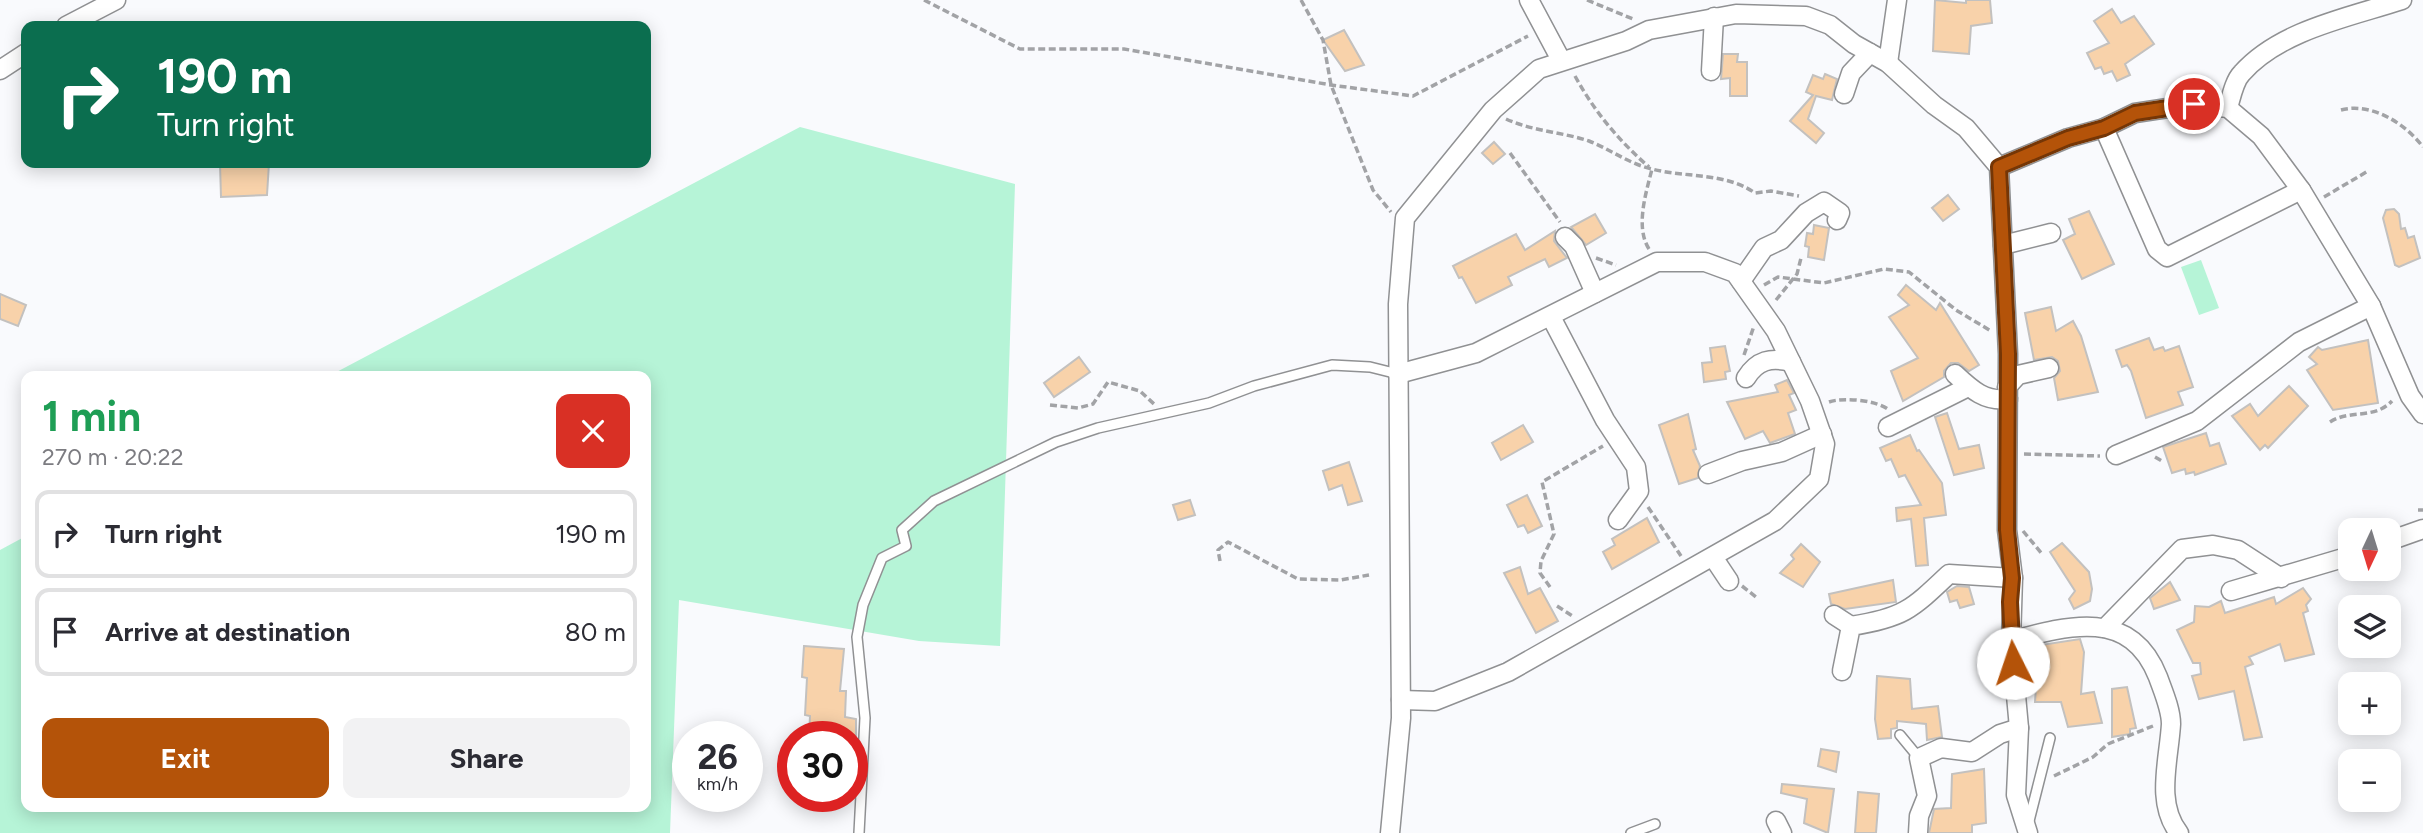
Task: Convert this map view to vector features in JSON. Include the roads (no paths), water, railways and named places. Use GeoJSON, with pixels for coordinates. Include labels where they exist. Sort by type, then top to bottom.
{"type":"FeatureCollection","features":[{"type":"Feature","properties":{"kind":"street"},"geometry":{"type":"LineString","coordinates":[[76,21],[116,0]]}},
{"type":"Feature","properties":{"kind":"street"},"geometry":{"type":"LineString","coordinates":[[1529,0],[1543,29],[1566,59]]}},
{"type":"Feature","properties":{"kind":"street"},"geometry":{"type":"LineString","coordinates":[[1888,63],[1897,0]]}},
{"type":"Feature","properties":{"kind":"street"},"geometry":{"type":"LineString","coordinates":[[2228,108],[2240,74],[2278,45],[2326,25],[2401,0]]}},
{"type":"Feature","properties":{"kind":"street"},"geometry":{"type":"LineString","coordinates":[[1390,833],[1401,700],[1398,304],[1405,218],[1493,110],[1539,69],[1626,41],[1649,30],[1714,17],[1806,16],[1830,25],[1888,63],[1934,105],[1966,128],[1999,167],[2007,341],[2007,530],[2012,578],[2011,641],[2019,728],[2017,795],[2027,831]]}},
{"type":"Feature","properties":{"kind":"street"},"geometry":{"type":"LineString","coordinates":[[1711,71],[1714,17]]}},
{"type":"Feature","properties":{"kind":"street"},"geometry":{"type":"LineString","coordinates":[[1844,94],[1851,73],[1870,53]]}},
{"type":"Feature","properties":{"kind":"street"},"geometry":{"type":"LineString","coordinates":[[0,70],[21,55]]}},
{"type":"Feature","properties":{"kind":"street"},"geometry":{"type":"LineString","coordinates":[[1999,167],[2068,138],[2104,128],[2135,113],[2194,104],[2228,108],[2261,136],[2301,190],[2371,306],[2406,387],[2423,414]]}},
{"type":"Feature","properties":{"kind":"street"},"geometry":{"type":"LineString","coordinates":[[2104,128],[2157,249],[2167,257],[2301,190]]}},
{"type":"Feature","properties":{"kind":"street"},"geometry":{"type":"LineString","coordinates":[[1745,287],[1764,248],[1782,240],[1806,213],[1824,202],[1840,213],[1837,220]]}},
{"type":"Feature","properties":{"kind":"street"},"geometry":{"type":"LineString","coordinates":[[2003,245],[2051,233]]}},
{"type":"Feature","properties":{"kind":"street"},"geometry":{"type":"LineString","coordinates":[[1571,244],[1595,293]]}},
{"type":"Feature","properties":{"kind":"street"},"geometry":{"type":"LineString","coordinates":[[1398,374],[1476,353],[1657,262],[1705,262],[1735,273],[1765,315],[1791,362],[1825,444],[1819,479],[1775,521],[1508,672],[1435,701],[1401,700]]}},
{"type":"Feature","properties":{"kind":"street"},"geometry":{"type":"LineString","coordinates":[[2116,455],[2197,421],[2299,342],[2371,306]]}},
{"type":"Feature","properties":{"kind":"street"},"geometry":{"type":"LineString","coordinates":[[1551,317],[1615,436],[1636,467],[1637,494],[1618,520]]}},
{"type":"Feature","properties":{"kind":"street"},"geometry":{"type":"LineString","coordinates":[[1746,378],[1753,367],[1774,358],[1791,362]]}},
{"type":"Feature","properties":{"kind":"street"},"geometry":{"type":"LineString","coordinates":[[1955,374],[1968,387],[1991,401],[2008,393],[2018,375],[2049,368]]}},
{"type":"Feature","properties":{"kind":"street"},"geometry":{"type":"LineString","coordinates":[[1894,424],[1949,403],[1968,387]]}},
{"type":"Feature","properties":{"kind":"street"},"geometry":{"type":"LineString","coordinates":[[1708,474],[1742,461],[1782,452],[1813,420]]}},
{"type":"Feature","properties":{"kind":"street"},"geometry":{"type":"LineString","coordinates":[[2401,537],[2423,529]]}},
{"type":"Feature","properties":{"kind":"street"},"geometry":{"type":"LineString","coordinates":[[2105,628],[2182,549],[2213,545],[2238,550],[2281,578]]}},
{"type":"Feature","properties":{"kind":"street"},"geometry":{"type":"LineString","coordinates":[[1713,557],[1729,581]]}},
{"type":"Feature","properties":{"kind":"street"},"geometry":{"type":"LineString","coordinates":[[2231,591],[2338,560]]}},
{"type":"Feature","properties":{"kind":"street"},"geometry":{"type":"LineString","coordinates":[[1834,615],[1851,626],[1889,620],[1917,604],[1949,574],[2012,578]]}},
{"type":"Feature","properties":{"kind":"street"},"geometry":{"type":"LineString","coordinates":[[1842,671],[1851,626]]}},
{"type":"Feature","properties":{"kind":"street"},"geometry":{"type":"LineString","coordinates":[[2011,641],[2065,626],[2105,628],[2135,640],[2150,658],[2164,692],[2171,720],[2165,797],[2171,823],[2179,833]]}},
{"type":"Feature","properties":{"kind":"street"},"geometry":{"type":"LineString","coordinates":[[1918,833],[1919,817],[1927,796],[1919,758],[1941,748],[1956,756],[1972,752],[2000,734],[2019,728]]}},
{"type":"Feature","properties":{"kind":"lane"},"geometry":{"type":"LineString","coordinates":[[859,833],[865,718],[857,637],[863,605],[882,558],[906,546],[902,530],[934,501],[1056,442],[1163,412],[1209,403],[1265,383],[1332,365],[1370,367],[1398,374]]}},
{"type":"Feature","properties":{"kind":"lane"},"geometry":{"type":"LineString","coordinates":[[1900,735],[1919,758]]}},
{"type":"Feature","properties":{"kind":"lane"},"geometry":{"type":"LineString","coordinates":[[2027,831],[2050,738]]}},
{"type":"Feature","properties":{"kind":"lane"},"geometry":{"type":"LineString","coordinates":[[1631,833],[1656,824]]}}]}
